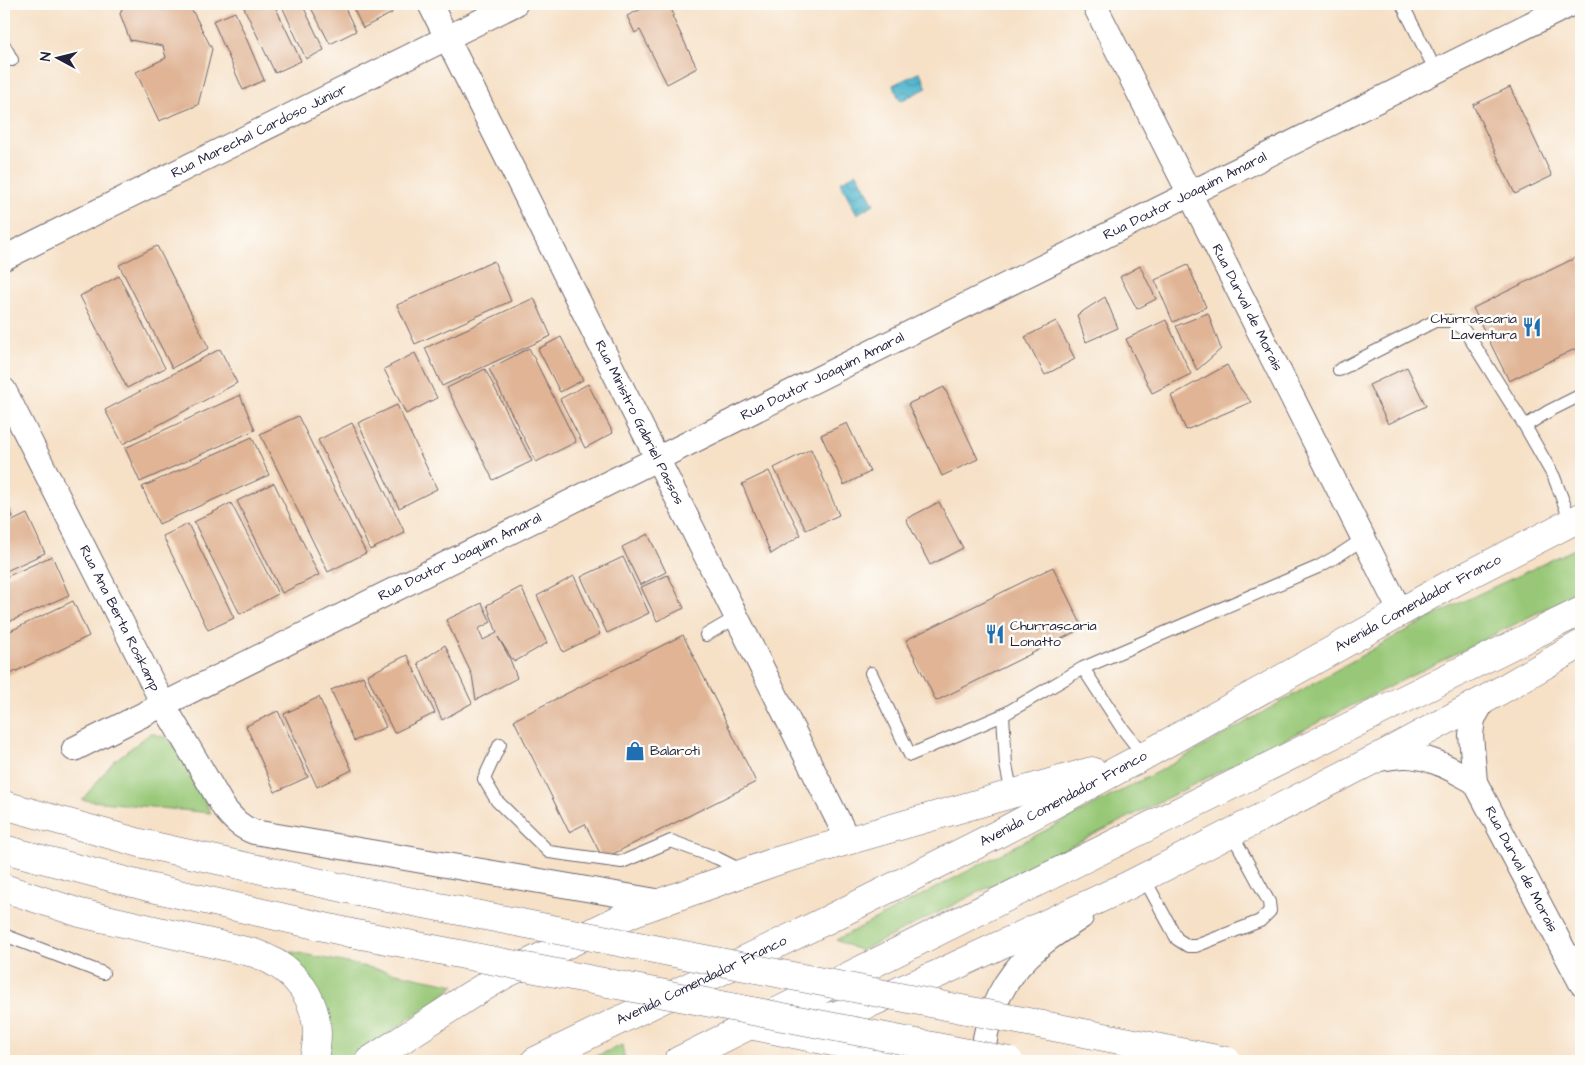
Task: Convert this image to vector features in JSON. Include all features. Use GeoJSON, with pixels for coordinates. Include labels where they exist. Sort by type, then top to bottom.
{"type":"FeatureCollection","features":[{"type":"Feature","properties":{"kind":"main road","name":"Avenida Comendador Franco"},"geometry":{"type":"LineString","coordinates":[[535,1061],[961,853],[1144,756],[1400,611],[1576,520]]}},
{"type":"Feature","properties":{"kind":"main road"},"geometry":{"type":"LineString","coordinates":[[678,1061],[1581,611]]}},
{"type":"Feature","properties":{"kind":"main road"},"geometry":{"type":"LineString","coordinates":[[749,1025],[799,1021],[837,1015],[873,1002],[940,973],[1135,882],[1375,759],[1484,700],[1581,644]]}},
{"type":"Feature","properties":{"kind":"main road"},"geometry":{"type":"LineString","coordinates":[[369,1061],[504,975],[599,928],[662,902],[745,872],[848,840],[1144,756]]}},
{"type":"Feature","properties":{"kind":"main road"},"geometry":{"type":"LineString","coordinates":[[4,805],[140,843],[357,891],[1227,1061]]}},
{"type":"Feature","properties":{"kind":"main road"},"geometry":{"type":"LineString","coordinates":[[4,849],[148,887],[351,933],[1009,1061]]}},
{"type":"Feature","properties":{"kind":"main road"},"geometry":{"type":"LineString","coordinates":[[4,888],[80,913],[254,953],[279,964],[298,982],[312,1006],[317,1035],[314,1061]]}},
{"type":"Feature","properties":{"kind":"main road"},"geometry":{"type":"LineString","coordinates":[[749,1025],[927,1061]]}},
{"type":"Feature","properties":{"kind":"street","name":"Rua Ministro Gabriel Passos"},"geometry":{"type":"LineString","coordinates":[[430,4],[848,840]]}},
{"type":"Feature","properties":{"kind":"street","name":"Rua Marechal Cardoso Júnior"},"geometry":{"type":"LineString","coordinates":[[4,258],[515,4]]}},
{"type":"Feature","properties":{"kind":"street","name":"Rua Durval de Morais"},"geometry":{"type":"LineString","coordinates":[[1094,4],[1400,611]]}},
{"type":"Feature","properties":{"kind":"street","name":"Rua Doutor Joaquim Amaral"},"geometry":{"type":"LineString","coordinates":[[74,749],[1571,4]]}},
{"type":"Feature","properties":{"kind":"street","name":"Rua Ana Berta Roskamp"},"geometry":{"type":"LineString","coordinates":[[4,390],[163,704],[224,808],[234,821],[254,832],[662,902]]}},
{"type":"Feature","properties":{"kind":"street","name":"Rua Durval de Morais"},"geometry":{"type":"LineString","coordinates":[[1484,700],[1473,719],[1471,735],[1475,782],[1581,983]]}},
{"type":"Feature","properties":{"kind":"street"},"geometry":{"type":"LineString","coordinates":[[1375,759],[1407,756],[1429,760],[1445,765],[1475,782]]}},
{"type":"Feature","properties":{"kind":"street"},"geometry":{"type":"LineString","coordinates":[[984,1061],[985,1038],[990,1018],[999,995],[1012,973],[1022,961],[1043,943],[1135,882]]}},
{"type":"Feature","properties":{"kind":"lane"},"geometry":{"type":"LineString","coordinates":[[1402,4],[1436,71]]}},
{"type":"Feature","properties":{"kind":"lane"},"geometry":{"type":"LineString","coordinates":[[4,45],[12,60]]}},
{"type":"Feature","properties":{"kind":"lane"},"geometry":{"type":"LineString","coordinates":[[1339,370],[1435,321],[1451,321],[1463,329],[1473,342],[1525,426],[1576,520]]}},
{"type":"Feature","properties":{"kind":"lane"},"geometry":{"type":"LineString","coordinates":[[1525,426],[1581,395]]}},
{"type":"Feature","properties":{"kind":"lane"},"geometry":{"type":"LineString","coordinates":[[871,673],[910,755],[1003,715],[1082,668],[1318,567],[1339,556],[1363,539]]}},
{"type":"Feature","properties":{"kind":"lane"},"geometry":{"type":"LineString","coordinates":[[706,635],[737,617]]}},
{"type":"Feature","properties":{"kind":"lane"},"geometry":{"type":"LineString","coordinates":[[1082,668],[1120,725],[1144,756]]}},
{"type":"Feature","properties":{"kind":"lane"},"geometry":{"type":"LineString","coordinates":[[1003,715],[1006,765],[1012,794]]}},
{"type":"Feature","properties":{"kind":"lane"},"geometry":{"type":"LineString","coordinates":[[500,744],[484,779],[497,801],[549,852],[622,862],[671,841],[717,858],[745,872]]}},
{"type":"Feature","properties":{"kind":"lane"},"geometry":{"type":"LineString","coordinates":[[1135,882],[1177,939],[1188,946],[1196,946],[1260,920],[1270,911],[1269,902],[1231,832]]}},
{"type":"Feature","properties":{"kind":"lane"},"geometry":{"type":"LineString","coordinates":[[4,935],[102,973]]}},
{"type":"Feature","properties":{"kind":"green space"},"geometry":{"type":"Polygon","coordinates":[[[1581,546],[1581,591],[861,951],[836,940],[1178,761],[1387,641],[1449,608],[1581,546]]]}},
{"type":"Feature","properties":{"kind":"green space"},"geometry":{"type":"Polygon","coordinates":[[[151,733],[167,738],[177,748],[211,813],[82,800],[114,761],[151,733]]]}},
{"type":"Feature","properties":{"kind":"green space"},"geometry":{"type":"Polygon","coordinates":[[[259,945],[455,985],[435,1002],[346,1061],[322,1061],[324,1038],[259,945]]]}},
{"type":"Feature","properties":{"kind":"green space"},"geometry":{"type":"Polygon","coordinates":[[[622,1045],[625,1061],[585,1061],[622,1045]]]}},
{"type":"Feature","properties":{"kind":"water"},"geometry":{"type":"Polygon","coordinates":[[[920,72],[927,88],[900,101],[893,85],[920,72]]]}},
{"type":"Feature","properties":{"kind":"water"},"geometry":{"type":"Polygon","coordinates":[[[857,173],[874,204],[857,214],[840,182],[857,173]]]}},
{"type":"Feature","properties":{"kind":"building"},"geometry":{"type":"Polygon","coordinates":[[[124,4],[189,4],[212,49],[198,105],[159,121],[136,72],[166,58],[163,46],[130,40],[120,14],[124,4]]]}},
{"type":"Feature","properties":{"kind":"building"},"geometry":{"type":"Polygon","coordinates":[[[252,4],[274,4],[301,61],[275,73],[244,8],[252,4]]]}},
{"type":"Feature","properties":{"kind":"building"},"geometry":{"type":"Polygon","coordinates":[[[281,4],[302,4],[324,50],[306,59],[281,4]]]}},
{"type":"Feature","properties":{"kind":"building"},"geometry":{"type":"Polygon","coordinates":[[[309,4],[343,4],[356,31],[330,44],[309,4]]]}},
{"type":"Feature","properties":{"kind":"building"},"geometry":{"type":"Polygon","coordinates":[[[351,4],[387,4],[392,13],[363,28],[351,4]]]}},
{"type":"Feature","properties":{"kind":"building"},"geometry":{"type":"Polygon","coordinates":[[[651,4],[669,4],[674,15],[672,16],[697,68],[667,84],[640,30],[635,33],[627,16],[651,4]]]}},
{"type":"Feature","properties":{"kind":"building"},"geometry":{"type":"Polygon","coordinates":[[[235,12],[264,80],[243,90],[213,21],[235,12]]]}},
{"type":"Feature","properties":{"kind":"building"},"geometry":{"type":"Polygon","coordinates":[[[1510,87],[1552,176],[1515,194],[1473,105],[1510,87]]]}},
{"type":"Feature","properties":{"kind":"building"},"geometry":{"type":"Polygon","coordinates":[[[157,246],[209,348],[172,368],[119,265],[157,246]]]}},
{"type":"Feature","properties":{"kind":"building","name":"Churrascaria Laventura"},"geometry":{"type":"Polygon","coordinates":[[[1577,257],[1581,265],[1581,346],[1509,381],[1473,308],[1577,257]]]}},
{"type":"Feature","properties":{"kind":"building"},"geometry":{"type":"Polygon","coordinates":[[[494,261],[511,301],[415,344],[397,305],[494,261]]]}},
{"type":"Feature","properties":{"kind":"building"},"geometry":{"type":"Polygon","coordinates":[[[1188,265],[1206,307],[1173,322],[1155,280],[1188,265]]]}},
{"type":"Feature","properties":{"kind":"building"},"geometry":{"type":"Polygon","coordinates":[[[1140,266],[1156,299],[1137,309],[1120,277],[1140,266]]]}},
{"type":"Feature","properties":{"kind":"building"},"geometry":{"type":"Polygon","coordinates":[[[119,276],[165,368],[127,388],[80,296],[119,276]]]}},
{"type":"Feature","properties":{"kind":"building"},"geometry":{"type":"Polygon","coordinates":[[[1105,297],[1118,328],[1086,342],[1077,315],[1105,297]]]}},
{"type":"Feature","properties":{"kind":"building"},"geometry":{"type":"Polygon","coordinates":[[[534,298],[551,336],[442,386],[425,348],[534,298]]]}},
{"type":"Feature","properties":{"kind":"building"},"geometry":{"type":"Polygon","coordinates":[[[1208,313],[1221,349],[1197,370],[1176,326],[1208,313]]]}},
{"type":"Feature","properties":{"kind":"building"},"geometry":{"type":"Polygon","coordinates":[[[1166,320],[1191,374],[1152,393],[1126,339],[1166,320]]]}},
{"type":"Feature","properties":{"kind":"building"},"geometry":{"type":"Polygon","coordinates":[[[1056,321],[1075,359],[1045,375],[1025,337],[1056,321]]]}},
{"type":"Feature","properties":{"kind":"building"},"geometry":{"type":"Polygon","coordinates":[[[561,337],[583,380],[560,392],[538,349],[561,337]]]}},
{"type":"Feature","properties":{"kind":"building"},"geometry":{"type":"Polygon","coordinates":[[[529,348],[576,442],[536,462],[489,369],[529,348]]]}},
{"type":"Feature","properties":{"kind":"building"},"geometry":{"type":"Polygon","coordinates":[[[220,349],[237,383],[123,444],[105,410],[220,349]]]}},
{"type":"Feature","properties":{"kind":"building"},"geometry":{"type":"Polygon","coordinates":[[[415,353],[437,398],[406,414],[384,369],[415,353]]]}},
{"type":"Feature","properties":{"kind":"building"},"geometry":{"type":"Polygon","coordinates":[[[1227,365],[1237,384],[1251,402],[1186,430],[1171,396],[1227,365]]]}},
{"type":"Feature","properties":{"kind":"building"},"geometry":{"type":"Polygon","coordinates":[[[1407,367],[1426,406],[1388,424],[1369,385],[1407,367]]]}},
{"type":"Feature","properties":{"kind":"building"},"geometry":{"type":"Polygon","coordinates":[[[485,369],[532,461],[493,480],[447,388],[485,369]]]}},
{"type":"Feature","properties":{"kind":"building"},"geometry":{"type":"Polygon","coordinates":[[[588,384],[613,433],[585,448],[560,399],[588,384]]]}},
{"type":"Feature","properties":{"kind":"building"},"geometry":{"type":"Polygon","coordinates":[[[944,387],[978,459],[942,476],[908,404],[944,387]]]}},
{"type":"Feature","properties":{"kind":"building"},"geometry":{"type":"Polygon","coordinates":[[[240,395],[255,430],[140,482],[125,448],[240,395]]]}},
{"type":"Feature","properties":{"kind":"building"},"geometry":{"type":"Polygon","coordinates":[[[397,405],[437,489],[399,508],[358,423],[397,405]]]}},
{"type":"Feature","properties":{"kind":"building"},"geometry":{"type":"Polygon","coordinates":[[[298,416],[366,553],[328,572],[260,434],[298,416]]]}},
{"type":"Feature","properties":{"kind":"building"},"geometry":{"type":"Polygon","coordinates":[[[352,423],[405,533],[370,550],[318,440],[352,423]]]}},
{"type":"Feature","properties":{"kind":"building"},"geometry":{"type":"Polygon","coordinates":[[[847,423],[870,472],[844,485],[821,435],[847,423]]]}},
{"type":"Feature","properties":{"kind":"building"},"geometry":{"type":"Polygon","coordinates":[[[252,437],[269,475],[159,524],[142,487],[252,437]]]}},
{"type":"Feature","properties":{"kind":"building"},"geometry":{"type":"Polygon","coordinates":[[[811,449],[839,515],[806,530],[774,468],[811,449]]]}},
{"type":"Feature","properties":{"kind":"building"},"geometry":{"type":"Polygon","coordinates":[[[769,471],[801,535],[771,554],[742,484],[769,471]]]}},
{"type":"Feature","properties":{"kind":"building"},"geometry":{"type":"Polygon","coordinates":[[[274,483],[319,575],[282,593],[237,501],[274,483]]]}},
{"type":"Feature","properties":{"kind":"building"},"geometry":{"type":"Polygon","coordinates":[[[4,496],[13,517],[4,521],[4,496]]]}},
{"type":"Feature","properties":{"kind":"building"},"geometry":{"type":"Polygon","coordinates":[[[939,502],[963,548],[930,565],[906,519],[939,502]]]}},
{"type":"Feature","properties":{"kind":"building"},"geometry":{"type":"Polygon","coordinates":[[[231,503],[278,594],[240,614],[194,522],[231,503]]]}},
{"type":"Feature","properties":{"kind":"building"},"geometry":{"type":"Polygon","coordinates":[[[27,514],[45,553],[4,572],[4,525],[27,514]]]}},
{"type":"Feature","properties":{"kind":"building"},"geometry":{"type":"Polygon","coordinates":[[[188,524],[234,618],[208,630],[163,536],[188,524]]]}},
{"type":"Feature","properties":{"kind":"building"},"geometry":{"type":"Polygon","coordinates":[[[648,534],[666,572],[640,585],[622,547],[648,534]]]}},
{"type":"Feature","properties":{"kind":"building"},"geometry":{"type":"Polygon","coordinates":[[[52,556],[69,595],[4,624],[4,578],[52,556]]]}},
{"type":"Feature","properties":{"kind":"building"},"geometry":{"type":"Polygon","coordinates":[[[623,557],[649,613],[607,633],[581,577],[623,557]]]}},
{"type":"Feature","properties":{"kind":"building","name":"Churrascaria Lonatto"},"geometry":{"type":"Polygon","coordinates":[[[1053,567],[1083,628],[936,701],[906,640],[1053,567]]]}},
{"type":"Feature","properties":{"kind":"building"},"geometry":{"type":"Polygon","coordinates":[[[668,575],[684,608],[657,621],[641,587],[668,575]]]}},
{"type":"Feature","properties":{"kind":"building"},"geometry":{"type":"Polygon","coordinates":[[[574,576],[600,634],[563,652],[537,596],[574,576]]]}},
{"type":"Feature","properties":{"kind":"building"},"geometry":{"type":"Polygon","coordinates":[[[521,587],[547,643],[514,662],[498,637],[510,659],[517,678],[476,700],[472,675],[446,620],[482,603],[491,622],[478,629],[483,640],[497,633],[487,605],[521,587]]]}},
{"type":"Feature","properties":{"kind":"building"},"geometry":{"type":"Polygon","coordinates":[[[73,601],[89,636],[4,677],[4,634],[73,601]]]}},
{"type":"Feature","properties":{"kind":"building","name":"Balaroti"},"geometry":{"type":"Polygon","coordinates":[[[683,635],[756,782],[603,859],[585,824],[569,832],[514,720],[683,635]]]}},
{"type":"Feature","properties":{"kind":"building"},"geometry":{"type":"Polygon","coordinates":[[[445,645],[472,703],[442,720],[418,663],[445,645]]]}},
{"type":"Feature","properties":{"kind":"building"},"geometry":{"type":"Polygon","coordinates":[[[407,655],[435,713],[394,733],[367,675],[407,655]]]}},
{"type":"Feature","properties":{"kind":"building"},"geometry":{"type":"Polygon","coordinates":[[[363,676],[386,727],[354,741],[331,690],[363,676]]]}},
{"type":"Feature","properties":{"kind":"building"},"geometry":{"type":"Polygon","coordinates":[[[319,697],[352,770],[317,787],[284,714],[319,697]]]}},
{"type":"Feature","properties":{"kind":"building"},"geometry":{"type":"Polygon","coordinates":[[[278,711],[308,777],[275,792],[246,726],[278,711]]]}},
{"type":"Feature","properties":{"kind":"place","name":"Churrascaria Laventura"},"geometry":{"type":"Point","coordinates":[1532,327]}},
{"type":"Feature","properties":{"kind":"place","name":"Churrascaria Lonatto"},"geometry":{"type":"Point","coordinates":[995,634]}},
{"type":"Feature","properties":{"kind":"place","name":"Balaroti"},"geometry":{"type":"Point","coordinates":[635,751]}}]}
